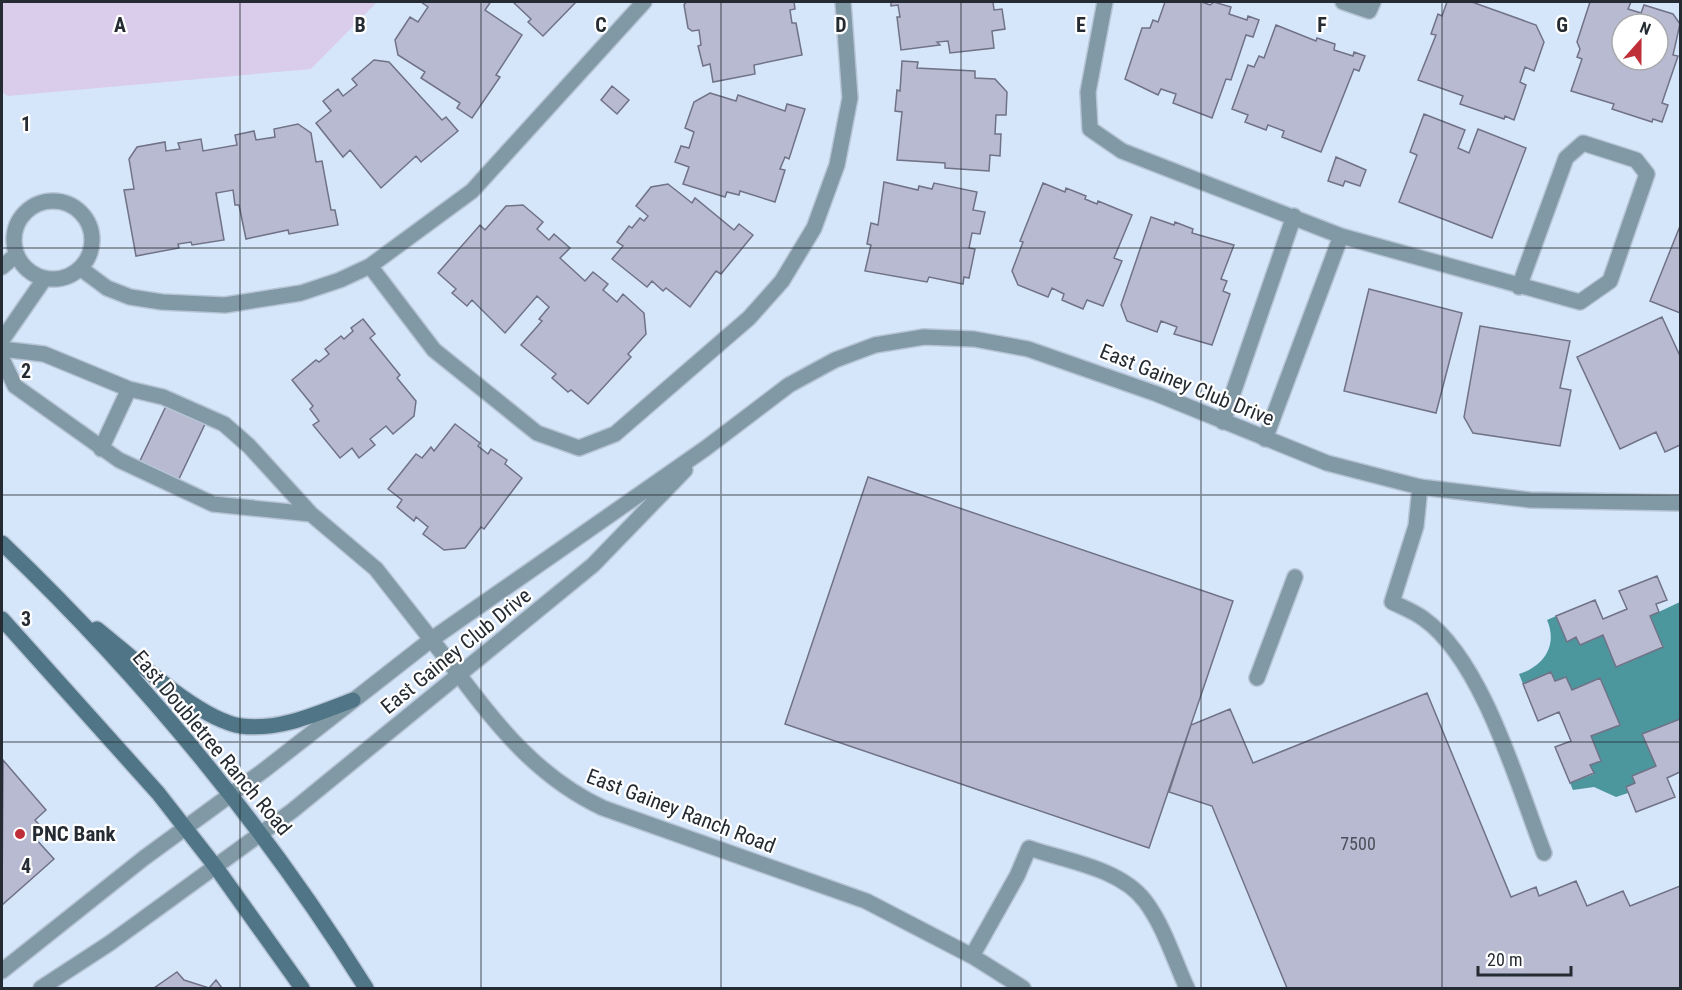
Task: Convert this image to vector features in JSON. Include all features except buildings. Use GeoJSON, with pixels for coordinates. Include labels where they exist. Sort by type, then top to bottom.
{"type":"FeatureCollection","features":[{"type":"Feature","properties":{"kind":"main road","name":"East Doubletree Ranch Road"},"geometry":{"type":"LineString","coordinates":[[2,543],[58,599],[172,723],[231,795],[262,834],[366,988]]}},
{"type":"Feature","properties":{"kind":"main road"},"geometry":{"type":"LineString","coordinates":[[58,599],[174,690],[226,722],[256,726],[278,723],[315,714],[353,700]]}},
{"type":"Feature","properties":{"kind":"main road"},"geometry":{"type":"LineString","coordinates":[[2,619],[117,745],[185,827],[302,988]]}},
{"type":"Feature","properties":{"kind":"street"},"geometry":{"type":"LineString","coordinates":[[80,268],[107,288],[130,297],[162,302],[225,305],[301,293],[340,280],[370,266],[472,191],[644,2]]}},
{"type":"Feature","properties":{"kind":"street"},"geometry":{"type":"LineString","coordinates":[[370,266],[434,350],[537,433],[579,448],[615,434],[749,318],[782,281],[814,228],[837,165],[850,98],[843,2]]}},
{"type":"Feature","properties":{"kind":"street"},"geometry":{"type":"LineString","coordinates":[[1105,2],[1088,92],[1090,129],[1122,151],[1341,236],[1519,287],[1580,303],[1610,281],[1647,174],[1636,160],[1582,144],[1566,158],[1519,287]]}},
{"type":"Feature","properties":{"kind":"street"},"geometry":{"type":"LineString","coordinates":[[1343,2],[1369,11],[1373,2]]}},
{"type":"Feature","properties":{"kind":"street"},"geometry":{"type":"LineString","coordinates":[[41,202],[61,202],[78,210],[87,220],[91,232],[90,252],[80,268],[70,276],[45,278],[23,265],[16,255],[13,242],[20,217],[41,202]]}},
{"type":"Feature","properties":{"kind":"street"},"geometry":{"type":"LineString","coordinates":[[1223,422],[1294,216]]}},
{"type":"Feature","properties":{"kind":"street"},"geometry":{"type":"LineString","coordinates":[[1265,438],[1341,236]]}},
{"type":"Feature","properties":{"kind":"street"},"geometry":{"type":"LineString","coordinates":[[2,267],[16,255]]}},
{"type":"Feature","properties":{"kind":"street"},"geometry":{"type":"LineString","coordinates":[[2,340],[45,278]]}},
{"type":"Feature","properties":{"kind":"street","name":"East Gainey Club Drive"},"geometry":{"type":"LineString","coordinates":[[2,971],[185,827],[231,795],[432,639],[706,448],[789,385],[835,360],[875,345],[924,337],[974,339],[1028,349],[1157,394],[1327,462],[1420,487],[1530,500],[1680,503]]}},
{"type":"Feature","properties":{"kind":"street","name":"East Gainey Ranch Road"},"geometry":{"type":"LineString","coordinates":[[2,349],[44,354],[129,389],[163,397],[224,424],[249,446],[310,514],[376,569],[522,753],[550,778],[603,808],[866,901],[972,956],[1023,988]]}},
{"type":"Feature","properties":{"kind":"street"},"geometry":{"type":"LineString","coordinates":[[2,359],[15,386],[119,460],[213,504],[310,514]]}},
{"type":"Feature","properties":{"kind":"street"},"geometry":{"type":"LineString","coordinates":[[101,449],[129,389]]}},
{"type":"Feature","properties":{"kind":"street","name":"East Gainey Club Drive"},"geometry":{"type":"LineString","coordinates":[[41,988],[110,943],[262,834],[460,676],[593,565],[706,448]]}},
{"type":"Feature","properties":{"kind":"street"},"geometry":{"type":"LineString","coordinates":[[1420,487],[1416,526],[1392,602],[1425,619],[1454,648],[1482,693],[1544,853]]}},
{"type":"Feature","properties":{"kind":"street"},"geometry":{"type":"LineString","coordinates":[[1257,678],[1295,577]]}},
{"type":"Feature","properties":{"kind":"street"},"geometry":{"type":"LineString","coordinates":[[972,956],[1017,876],[1029,848],[1112,876],[1135,890],[1152,912],[1187,988]]}},
{"type":"Feature","properties":{"kind":"shaded area"},"geometry":{"type":"Polygon","coordinates":[[[2,2],[377,2],[311,69],[8,96],[2,92],[2,2]]]}},
{"type":"Feature","properties":{"kind":"shaded area"},"geometry":{"type":"Polygon","coordinates":[[[1680,602],[1680,719],[1643,734],[1656,766],[1632,776],[1635,783],[1626,787],[1628,793],[1616,797],[1594,787],[1573,790],[1570,783],[1594,774],[1590,765],[1591,736],[1619,725],[1600,678],[1572,690],[1566,677],[1555,681],[1551,672],[1523,684],[1519,674],[1542,660],[1550,646],[1550,629],[1547,620],[1556,616],[1567,641],[1576,637],[1580,644],[1603,635],[1617,667],[1663,647],[1650,616],[1680,602]]]}},
{"type":"Feature","properties":{"kind":"place","name":"PNC Bank"},"geometry":{"type":"Point","coordinates":[20,834]}}]}
